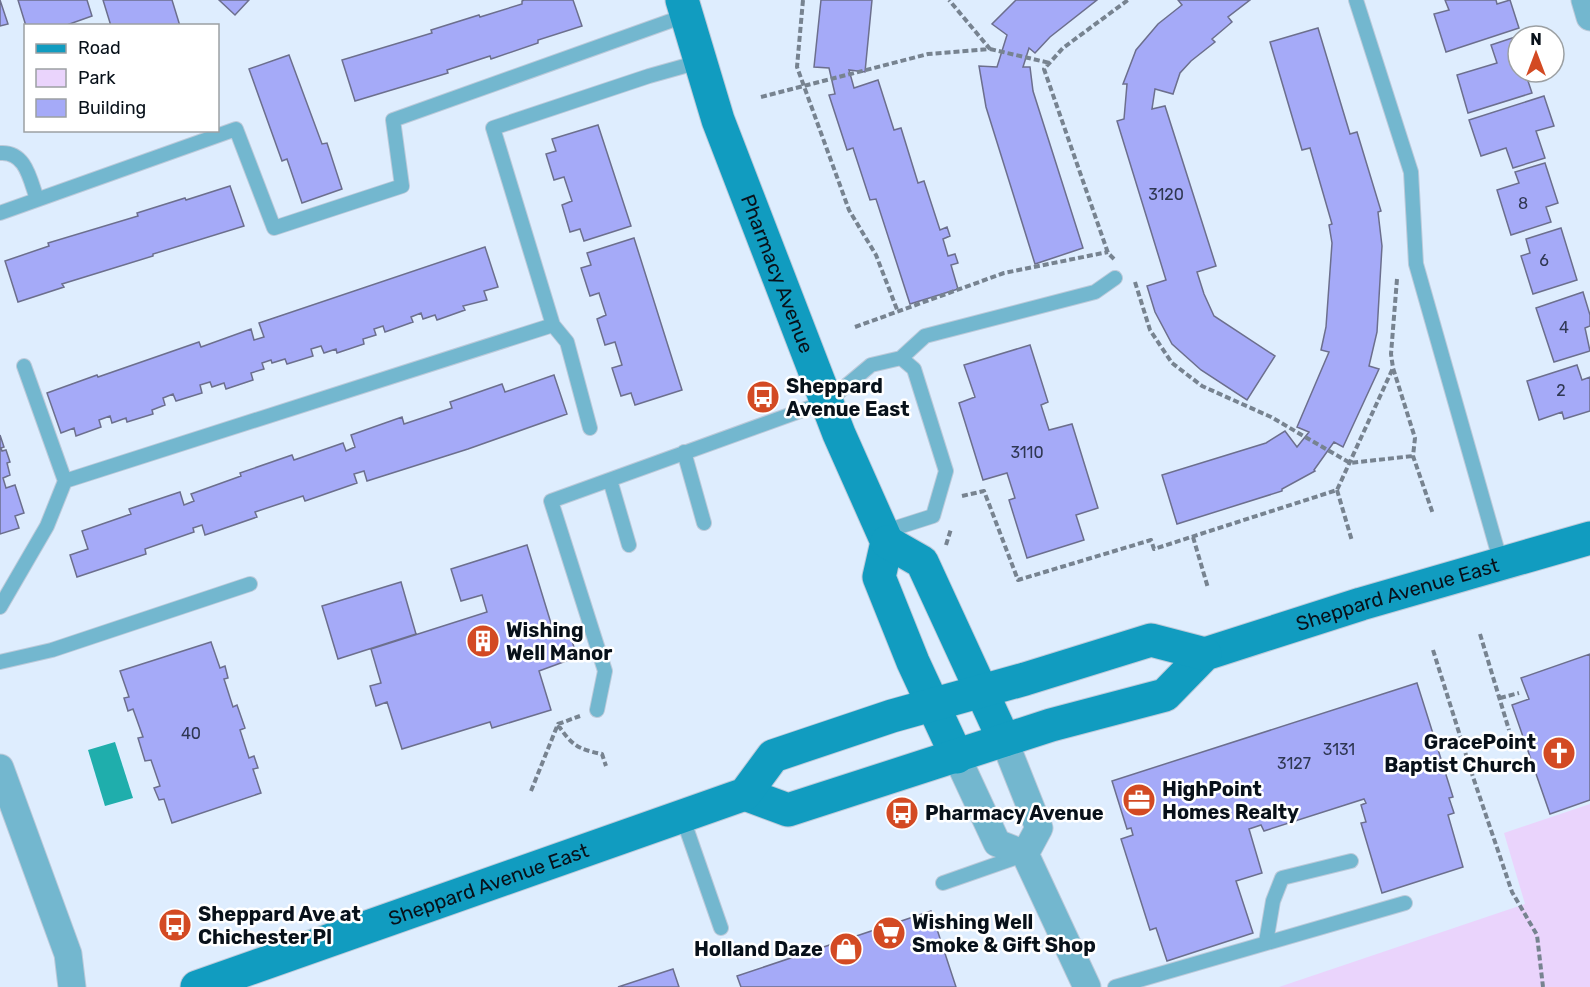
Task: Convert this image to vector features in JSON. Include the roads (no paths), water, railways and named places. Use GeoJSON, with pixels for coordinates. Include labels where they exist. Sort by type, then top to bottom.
{"type":"FeatureCollection","features":[{"type":"Feature","properties":{"kind":"main road","name":"Pharmacy Avenue"},"geometry":{"type":"LineString","coordinates":[[684,8],[718,120],[839,434],[885,537]]}},
{"type":"Feature","properties":{"kind":"main road"},"geometry":{"type":"LineString","coordinates":[[957,757],[913,662],[879,577],[885,537],[922,562],[1004,740]]}},
{"type":"Feature","properties":{"kind":"main road","name":"Sheppard Avenue East"},"geometry":{"type":"LineString","coordinates":[[197,987],[745,794],[788,810],[1004,740],[1165,695],[1205,654],[1361,604],[1590,538]]}},
{"type":"Feature","properties":{"kind":"main road"},"geometry":{"type":"LineString","coordinates":[[745,794],[773,756],[933,704],[1025,679],[1151,640],[1205,654]]}},
{"type":"Feature","properties":{"kind":"street"},"geometry":{"type":"LineString","coordinates":[[1585,0],[1590,17]]}},
{"type":"Feature","properties":{"kind":"street"},"geometry":{"type":"LineString","coordinates":[[1004,740],[1039,828],[1025,854]]}},
{"type":"Feature","properties":{"kind":"street"},"geometry":{"type":"LineString","coordinates":[[957,757],[997,843],[1025,854],[1087,987]]}},
{"type":"Feature","properties":{"kind":"street"},"geometry":{"type":"LineString","coordinates":[[0,768],[68,954],[72,987]]}},
{"type":"Feature","properties":{"kind":"lane"},"geometry":{"type":"LineString","coordinates":[[1356,0],[1411,172],[1416,264],[1501,563]]}},
{"type":"Feature","properties":{"kind":"lane"},"geometry":{"type":"LineString","coordinates":[[0,213],[236,129],[274,228],[402,186],[393,120],[684,8]]}},
{"type":"Feature","properties":{"kind":"lane"},"geometry":{"type":"LineString","coordinates":[[590,428],[567,342],[553,325],[493,128],[649,76],[699,62]]}},
{"type":"Feature","properties":{"kind":"lane"},"geometry":{"type":"LineString","coordinates":[[0,153],[8,153],[23,161],[38,200]]}},
{"type":"Feature","properties":{"kind":"lane"},"geometry":{"type":"LineString","coordinates":[[597,710],[605,671],[551,501],[828,401],[871,365],[902,358],[926,336],[1095,292],[1115,278]]}},
{"type":"Feature","properties":{"kind":"lane"},"geometry":{"type":"LineString","coordinates":[[65,481],[553,325]]}},
{"type":"Feature","properties":{"kind":"lane"},"geometry":{"type":"LineString","coordinates":[[885,537],[933,516],[946,471],[914,369],[902,358]]}},
{"type":"Feature","properties":{"kind":"lane"},"geometry":{"type":"LineString","coordinates":[[0,607],[47,526],[65,481],[24,366]]}},
{"type":"Feature","properties":{"kind":"lane"},"geometry":{"type":"LineString","coordinates":[[684,452],[704,523]]}},
{"type":"Feature","properties":{"kind":"lane"},"geometry":{"type":"LineString","coordinates":[[610,480],[629,545]]}},
{"type":"Feature","properties":{"kind":"lane"},"geometry":{"type":"LineString","coordinates":[[0,662],[52,650],[250,584]]}},
{"type":"Feature","properties":{"kind":"lane"},"geometry":{"type":"LineString","coordinates":[[682,816],[721,928]]}},
{"type":"Feature","properties":{"kind":"lane"},"geometry":{"type":"LineString","coordinates":[[944,883],[1025,854]]}},
{"type":"Feature","properties":{"kind":"lane"},"geometry":{"type":"LineString","coordinates":[[1266,942],[1273,901],[1282,878],[1351,861]]}},
{"type":"Feature","properties":{"kind":"lane"},"geometry":{"type":"LineString","coordinates":[[1115,987],[1406,903]]}},
{"type":"Feature","properties":{"kind":"place","name":"Sheppard Avenue East"},"geometry":{"type":"Point","coordinates":[763,397]}},
{"type":"Feature","properties":{"kind":"place","name":"Wishing Well Manor"},"geometry":{"type":"Point","coordinates":[483,641]}},
{"type":"Feature","properties":{"kind":"place","name":"GracePoint Baptist Church"},"geometry":{"type":"Point","coordinates":[1559,753]}},
{"type":"Feature","properties":{"kind":"place","name":"HighPoint Homes Realty"},"geometry":{"type":"Point","coordinates":[1139,800]}},
{"type":"Feature","properties":{"kind":"place","name":"Pharmacy Avenue"},"geometry":{"type":"Point","coordinates":[902,813]}},
{"type":"Feature","properties":{"kind":"place","name":"Sheppard Ave at Chichester Pl"},"geometry":{"type":"Point","coordinates":[175,925]}},
{"type":"Feature","properties":{"kind":"place","name":"Wishing Well Smoke & Gift Shop"},"geometry":{"type":"Point","coordinates":[889,933]}},
{"type":"Feature","properties":{"kind":"place","name":"Holland Daze"},"geometry":{"type":"Point","coordinates":[846,949]}}]}
